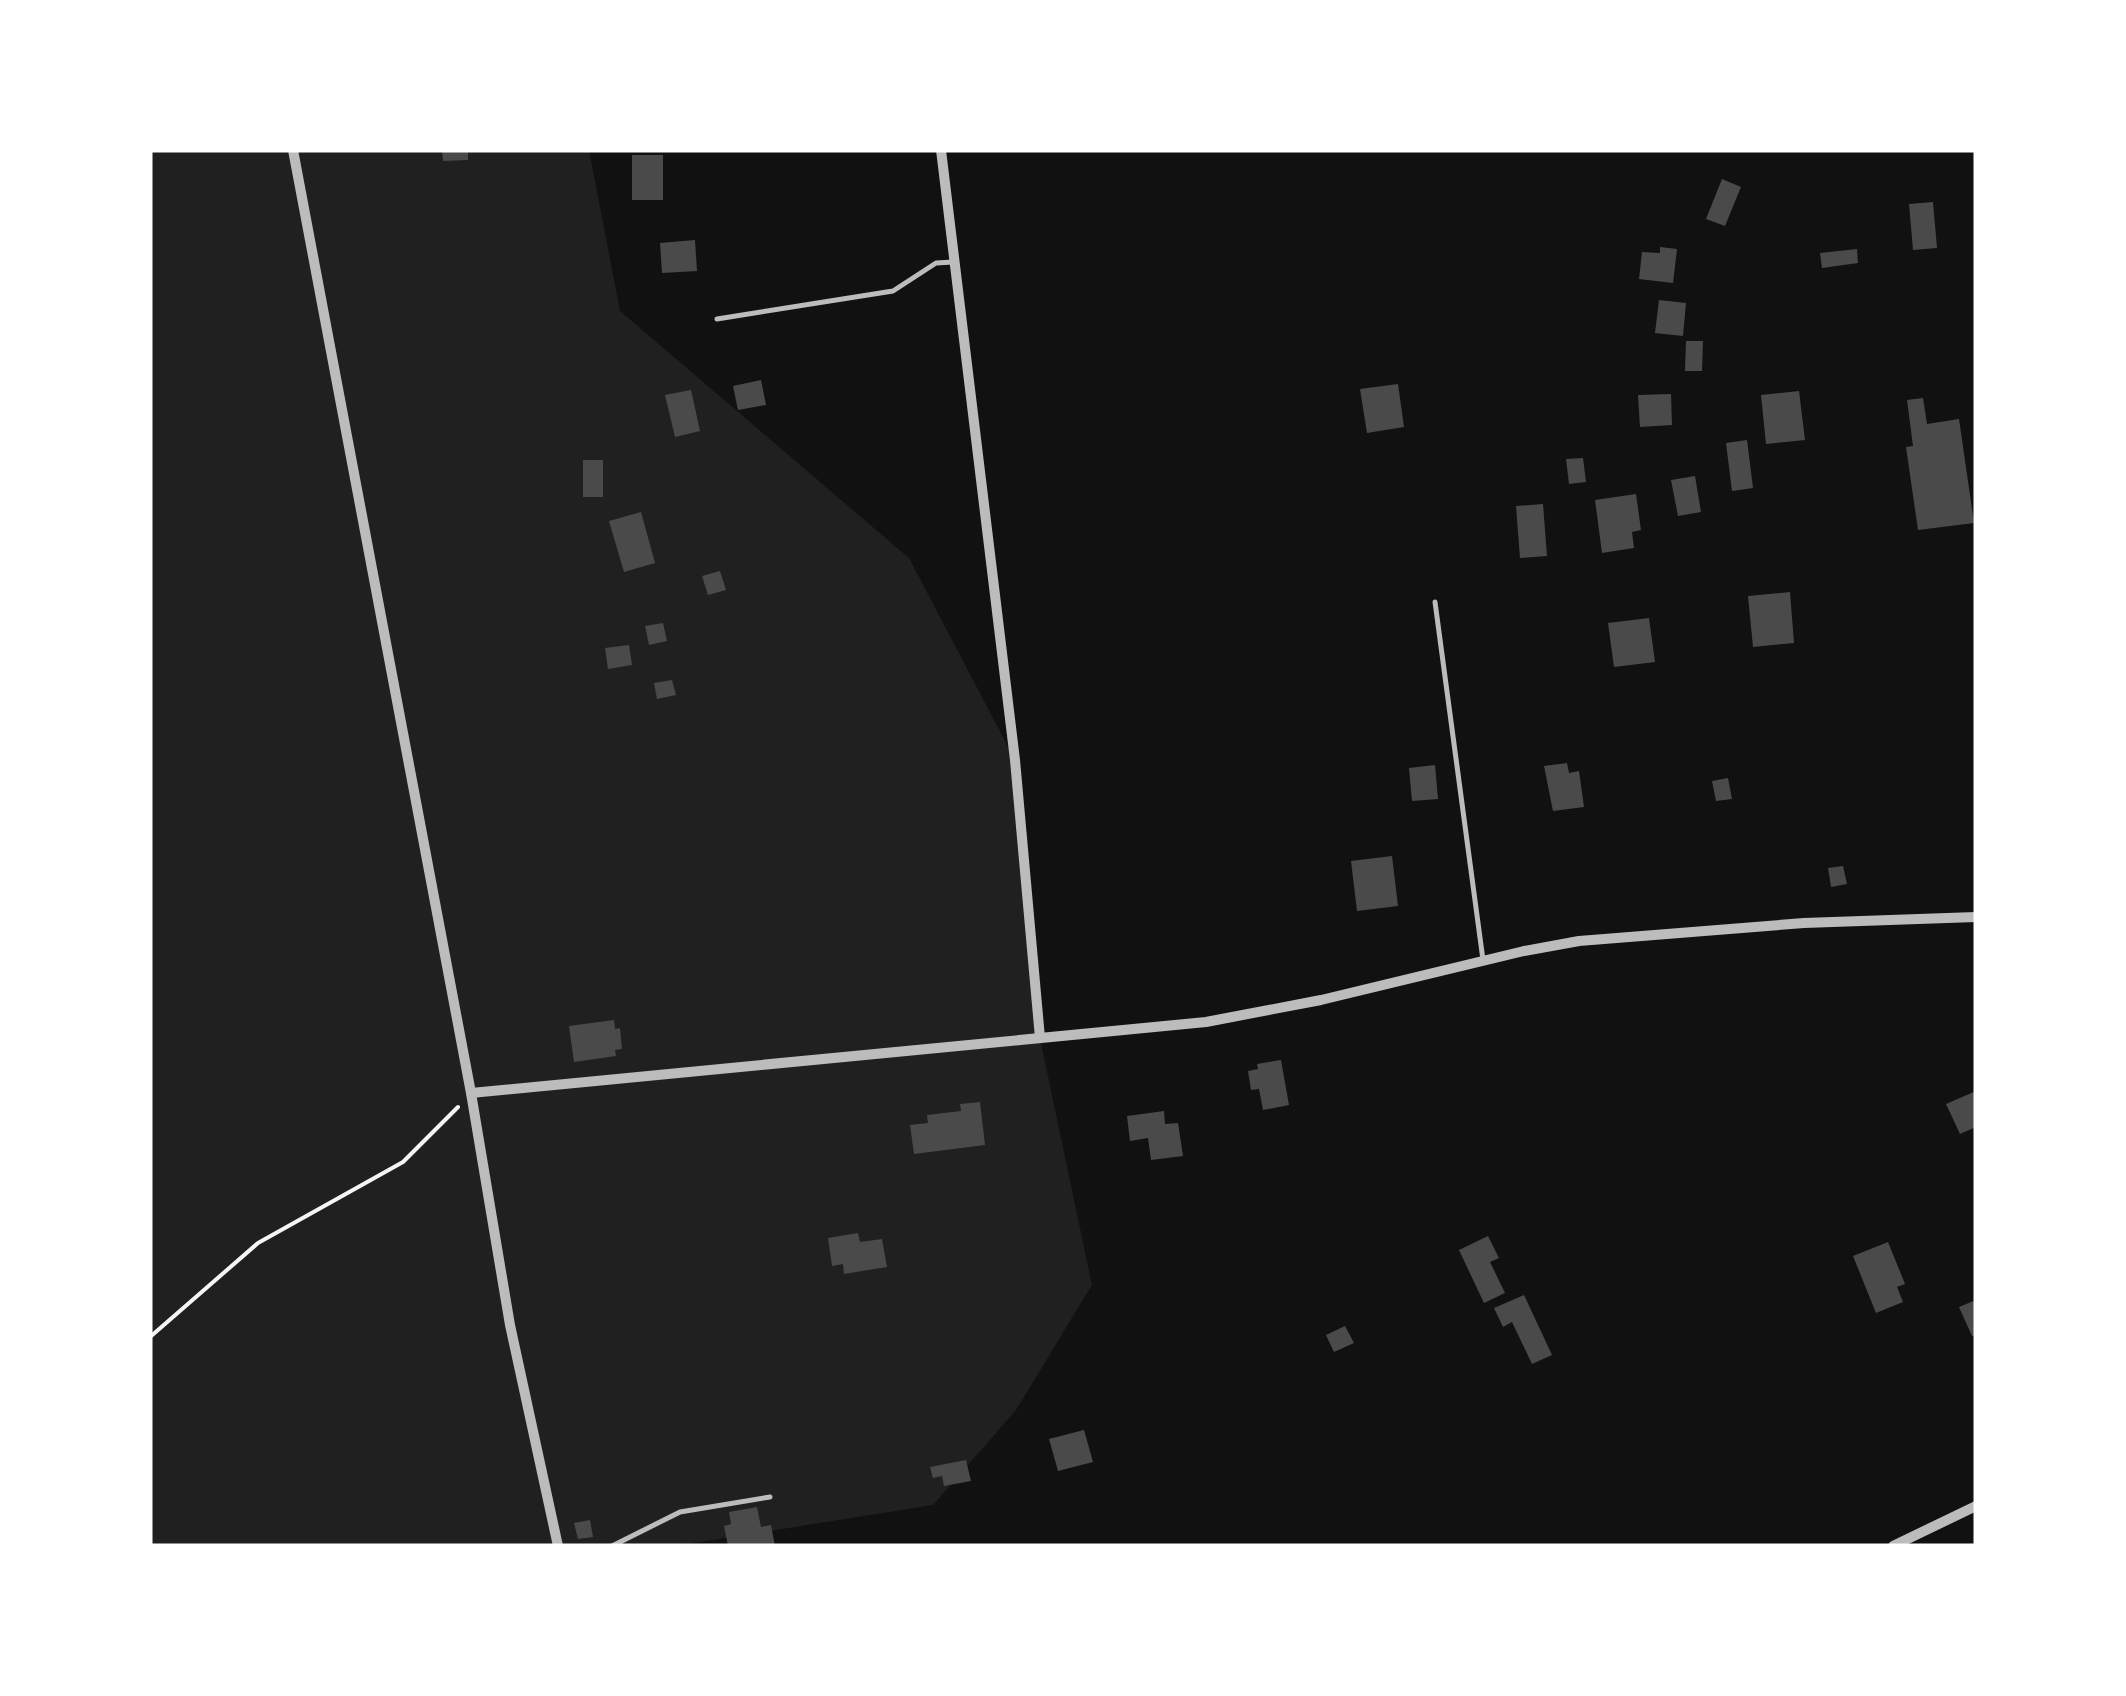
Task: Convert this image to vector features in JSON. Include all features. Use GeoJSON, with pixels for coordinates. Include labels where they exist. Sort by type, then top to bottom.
{"type":"FeatureCollection","features":[{"type":"Feature","properties":{"kind":"street"},"geometry":{"type":"LineString","coordinates":[[293,150],[472,1094],[510,1324],[558,1546]]}},
{"type":"Feature","properties":{"kind":"street"},"geometry":{"type":"LineString","coordinates":[[941,150],[1015,760],[1040,1038]]}},
{"type":"Feature","properties":{"kind":"street"},"geometry":{"type":"LineString","coordinates":[[472,1094],[1227,1019],[1544,947],[1602,939],[1838,921],[1976,917]]}},
{"type":"Feature","properties":{"kind":"street"},"geometry":{"type":"LineString","coordinates":[[1893,1546],[1976,1506]]}},
{"type":"Feature","properties":{"kind":"lane"},"geometry":{"type":"LineString","coordinates":[[717,319],[894,292],[936,263],[955,262]]}},
{"type":"Feature","properties":{"kind":"lane"},"geometry":{"type":"LineString","coordinates":[[1435,602],[1484,961]]}},
{"type":"Feature","properties":{"kind":"lane"},"geometry":{"type":"LineString","coordinates":[[612,1546],[680,1512],[770,1497]]}},
{"type":"Feature","properties":{"kind":"path"},"geometry":{"type":"LineString","coordinates":[[150,1337],[258,1242],[403,1162],[472,1094]]}},
{"type":"Feature","properties":{"kind":"shaded area"},"geometry":{"type":"Polygon","coordinates":[[[150,150],[589,150],[620,311],[909,558],[1015,760],[1040,1038],[1092,1285],[1016,1410],[933,1505],[675,1546],[150,1546],[150,150]]]}},
{"type":"Feature","properties":{"kind":"building"},"geometry":{"type":"Polygon","coordinates":[[[442,150],[468,150],[468,160],[443,161],[442,150]]]}},
{"type":"Feature","properties":{"kind":"building"},"geometry":{"type":"Polygon","coordinates":[[[632,155],[663,155],[663,200],[632,200],[632,155]]]}},
{"type":"Feature","properties":{"kind":"building"},"geometry":{"type":"Polygon","coordinates":[[[1722,179],[1741,187],[1725,226],[1706,219],[1722,179]]]}},
{"type":"Feature","properties":{"kind":"building"},"geometry":{"type":"Polygon","coordinates":[[[1933,202],[1937,248],[1913,250],[1909,204],[1933,202]]]}},
{"type":"Feature","properties":{"kind":"building"},"geometry":{"type":"Polygon","coordinates":[[[695,240],[697,271],[662,273],[660,243],[695,240]]]}},
{"type":"Feature","properties":{"kind":"building"},"geometry":{"type":"Polygon","coordinates":[[[1660,247],[1677,249],[1673,283],[1639,279],[1642,252],[1660,253],[1660,247]]]}},
{"type":"Feature","properties":{"kind":"building"},"geometry":{"type":"Polygon","coordinates":[[[1857,249],[1858,263],[1822,268],[1820,253],[1857,249]]]}},
{"type":"Feature","properties":{"kind":"building"},"geometry":{"type":"Polygon","coordinates":[[[1659,300],[1686,303],[1683,336],[1655,333],[1659,300]]]}},
{"type":"Feature","properties":{"kind":"building"},"geometry":{"type":"Polygon","coordinates":[[[1686,341],[1703,341],[1702,371],[1685,371],[1686,341]]]}},
{"type":"Feature","properties":{"kind":"building"},"geometry":{"type":"Polygon","coordinates":[[[761,380],[766,405],[738,410],[733,386],[761,380]]]}},
{"type":"Feature","properties":{"kind":"building"},"geometry":{"type":"Polygon","coordinates":[[[1398,384],[1404,427],[1367,433],[1360,389],[1398,384]]]}},
{"type":"Feature","properties":{"kind":"building"},"geometry":{"type":"Polygon","coordinates":[[[691,390],[700,431],[675,437],[665,395],[691,390]]]}},
{"type":"Feature","properties":{"kind":"building"},"geometry":{"type":"Polygon","coordinates":[[[1799,391],[1805,440],[1766,444],[1761,395],[1799,391]]]}},
{"type":"Feature","properties":{"kind":"building"},"geometry":{"type":"Polygon","coordinates":[[[1671,394],[1672,425],[1640,427],[1638,395],[1671,394]]]}},
{"type":"Feature","properties":{"kind":"building"},"geometry":{"type":"Polygon","coordinates":[[[1923,398],[1927,424],[1959,419],[1974,523],[1918,530],[1906,447],[1913,446],[1907,400],[1923,398]]]}},
{"type":"Feature","properties":{"kind":"building"},"geometry":{"type":"Polygon","coordinates":[[[1747,440],[1753,488],[1732,491],[1726,443],[1747,440]]]}},
{"type":"Feature","properties":{"kind":"building"},"geometry":{"type":"Polygon","coordinates":[[[1583,458],[1586,482],[1569,484],[1566,459],[1583,458]]]}},
{"type":"Feature","properties":{"kind":"building"},"geometry":{"type":"Polygon","coordinates":[[[583,460],[603,460],[603,497],[583,497],[583,460]]]}},
{"type":"Feature","properties":{"kind":"building"},"geometry":{"type":"Polygon","coordinates":[[[1695,476],[1701,512],[1678,516],[1671,480],[1695,476]]]}},
{"type":"Feature","properties":{"kind":"building"},"geometry":{"type":"Polygon","coordinates":[[[1636,494],[1641,530],[1632,532],[1634,548],[1602,553],[1595,500],[1636,494]]]}},
{"type":"Feature","properties":{"kind":"building"},"geometry":{"type":"Polygon","coordinates":[[[1543,504],[1547,556],[1520,558],[1516,506],[1543,504]]]}},
{"type":"Feature","properties":{"kind":"building"},"geometry":{"type":"Polygon","coordinates":[[[641,512],[655,563],[624,572],[609,521],[641,512]]]}},
{"type":"Feature","properties":{"kind":"building"},"geometry":{"type":"Polygon","coordinates":[[[720,571],[726,590],[708,595],[702,576],[720,571]]]}},
{"type":"Feature","properties":{"kind":"building"},"geometry":{"type":"Polygon","coordinates":[[[1790,592],[1794,643],[1753,647],[1748,596],[1790,592]]]}},
{"type":"Feature","properties":{"kind":"building"},"geometry":{"type":"Polygon","coordinates":[[[1649,618],[1655,662],[1614,667],[1608,623],[1649,618]]]}},
{"type":"Feature","properties":{"kind":"building"},"geometry":{"type":"Polygon","coordinates":[[[663,623],[667,641],[649,645],[645,626],[663,623]]]}},
{"type":"Feature","properties":{"kind":"building"},"geometry":{"type":"Polygon","coordinates":[[[629,645],[632,665],[608,669],[605,648],[629,645]]]}},
{"type":"Feature","properties":{"kind":"building"},"geometry":{"type":"Polygon","coordinates":[[[672,680],[676,695],[657,699],[654,683],[672,680]]]}},
{"type":"Feature","properties":{"kind":"building"},"geometry":{"type":"Polygon","coordinates":[[[1567,763],[1569,773],[1579,771],[1584,807],[1553,811],[1544,766],[1567,763]]]}},
{"type":"Feature","properties":{"kind":"building"},"geometry":{"type":"Polygon","coordinates":[[[1435,765],[1438,799],[1412,801],[1409,768],[1435,765]]]}},
{"type":"Feature","properties":{"kind":"building"},"geometry":{"type":"Polygon","coordinates":[[[1728,778],[1732,799],[1716,801],[1712,781],[1728,778]]]}},
{"type":"Feature","properties":{"kind":"building"},"geometry":{"type":"Polygon","coordinates":[[[1392,856],[1398,906],[1357,911],[1351,861],[1392,856]]]}},
{"type":"Feature","properties":{"kind":"building"},"geometry":{"type":"Polygon","coordinates":[[[1843,866],[1847,884],[1831,887],[1828,868],[1843,866]]]}},
{"type":"Feature","properties":{"kind":"building"},"geometry":{"type":"Polygon","coordinates":[[[614,1020],[615,1029],[620,1028],[622,1049],[615,1050],[616,1056],[574,1062],[569,1026],[614,1020]]]}},
{"type":"Feature","properties":{"kind":"building"},"geometry":{"type":"Polygon","coordinates":[[[1281,1060],[1289,1105],[1263,1110],[1259,1089],[1251,1090],[1248,1071],[1258,1069],[1257,1064],[1281,1060]]]}},
{"type":"Feature","properties":{"kind":"building"},"geometry":{"type":"Polygon","coordinates":[[[1976,1091],[1976,1127],[1960,1134],[1946,1104],[1976,1091]]]}},
{"type":"Feature","properties":{"kind":"building"},"geometry":{"type":"Polygon","coordinates":[[[980,1102],[985,1145],[914,1154],[910,1125],[928,1123],[927,1115],[961,1111],[960,1104],[980,1102]]]}},
{"type":"Feature","properties":{"kind":"building"},"geometry":{"type":"Polygon","coordinates":[[[1164,1111],[1165,1124],[1178,1123],[1183,1156],[1151,1160],[1148,1138],[1130,1141],[1127,1116],[1164,1111]]]}},
{"type":"Feature","properties":{"kind":"building"},"geometry":{"type":"Polygon","coordinates":[[[858,1233],[860,1242],[882,1239],[887,1267],[844,1274],[843,1264],[832,1266],[828,1238],[858,1233]]]}},
{"type":"Feature","properties":{"kind":"building"},"geometry":{"type":"Polygon","coordinates":[[[1488,1236],[1499,1258],[1490,1262],[1505,1293],[1484,1303],[1459,1250],[1488,1236]]]}},
{"type":"Feature","properties":{"kind":"building"},"geometry":{"type":"Polygon","coordinates":[[[1888,1242],[1905,1284],[1897,1287],[1903,1302],[1876,1313],[1853,1256],[1888,1242]]]}},
{"type":"Feature","properties":{"kind":"building"},"geometry":{"type":"Polygon","coordinates":[[[1524,1295],[1552,1355],[1532,1364],[1512,1322],[1503,1327],[1494,1308],[1524,1295]]]}},
{"type":"Feature","properties":{"kind":"building"},"geometry":{"type":"Polygon","coordinates":[[[1976,1300],[1976,1335],[1972,1336],[1959,1307],[1976,1300]]]}},
{"type":"Feature","properties":{"kind":"building"},"geometry":{"type":"Polygon","coordinates":[[[1345,1326],[1354,1343],[1334,1352],[1326,1335],[1345,1326]]]}},
{"type":"Feature","properties":{"kind":"building"},"geometry":{"type":"Polygon","coordinates":[[[1084,1430],[1093,1462],[1058,1471],[1049,1439],[1084,1430]]]}},
{"type":"Feature","properties":{"kind":"building"},"geometry":{"type":"Polygon","coordinates":[[[966,1460],[971,1481],[944,1486],[942,1476],[933,1478],[930,1467],[966,1460]]]}},
{"type":"Feature","properties":{"kind":"building"},"geometry":{"type":"Polygon","coordinates":[[[757,1507],[761,1527],[771,1525],[775,1546],[728,1546],[724,1526],[731,1524],[729,1512],[757,1507]]]}},
{"type":"Feature","properties":{"kind":"building"},"geometry":{"type":"Polygon","coordinates":[[[590,1520],[593,1537],[578,1539],[574,1523],[590,1520]]]}}]}
